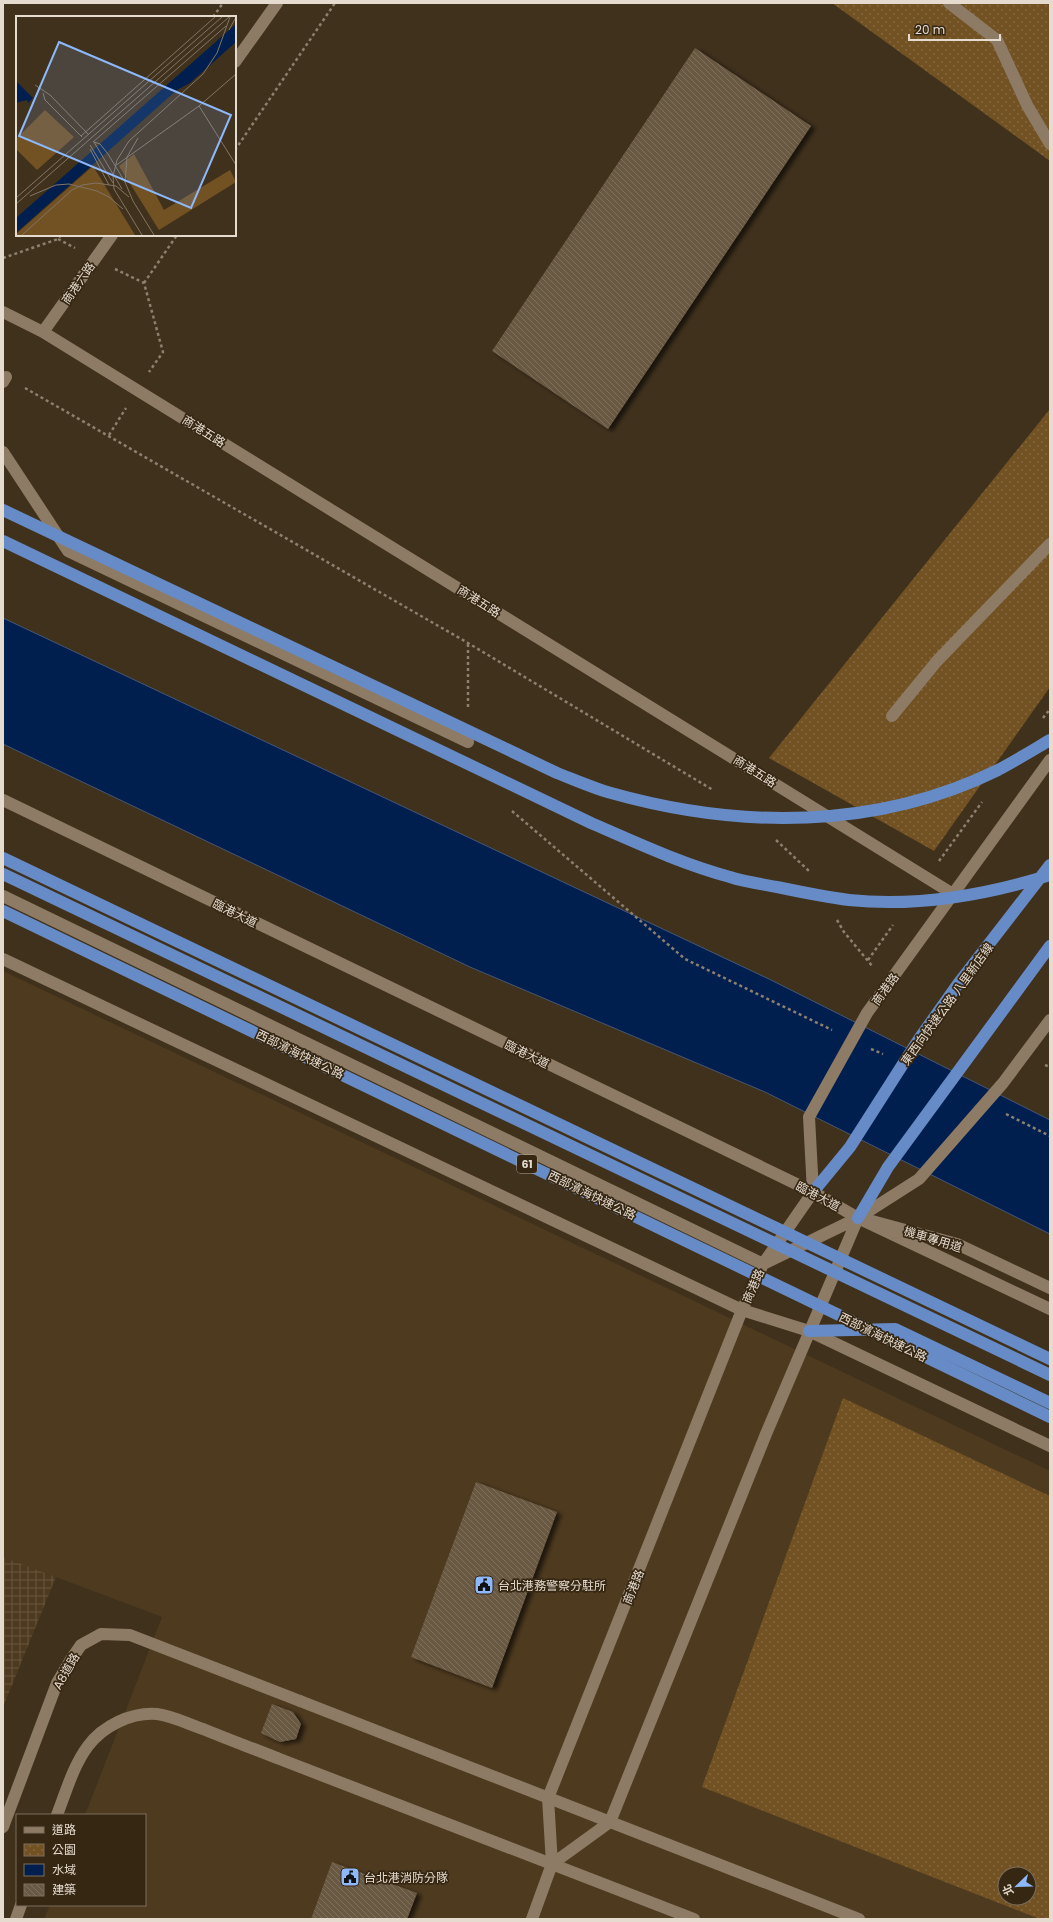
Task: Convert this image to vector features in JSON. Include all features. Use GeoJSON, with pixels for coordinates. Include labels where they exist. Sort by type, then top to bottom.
{"type":"FeatureCollection","features":[{"type":"Feature","properties":{"kind":"highway"},"geometry":{"type":"LineString","coordinates":[[3,510],[557,773],[609,793],[666,807],[720,816],[770,819],[819,818],[874,810],[936,795],[997,770],[1050,740]]}},
{"type":"Feature","properties":{"kind":"highway"},"geometry":{"type":"LineString","coordinates":[[3,541],[591,823],[664,854],[730,878],[850,900],[887,901],[932,899],[976,894],[1018,885],[1050,875]]}},
{"type":"Feature","properties":{"kind":"highway"},"geometry":{"type":"LineString","coordinates":[[3,858],[1050,1359]]}},
{"type":"Feature","properties":{"kind":"highway","name":"東西向快速公路 八里新店線"},"geometry":{"type":"LineString","coordinates":[[813,1192],[850,1147],[919,1039],[958,984],[1050,865]]}},
{"type":"Feature","properties":{"kind":"highway"},"geometry":{"type":"LineString","coordinates":[[3,874],[1050,1375]]}},
{"type":"Feature","properties":{"kind":"highway","name":"西部濱海快速公路"},"geometry":{"type":"LineString","coordinates":[[3,911],[1050,1417]]}},
{"type":"Feature","properties":{"kind":"highway"},"geometry":{"type":"LineString","coordinates":[[858,1218],[888,1167],[1050,946]]}},
{"type":"Feature","properties":{"kind":"highway"},"geometry":{"type":"LineString","coordinates":[[809,1331],[895,1328],[1050,1403]]}},
{"type":"Feature","properties":{"kind":"street"},"geometry":{"type":"LineString","coordinates":[[236,61],[277,3]]}},
{"type":"Feature","properties":{"kind":"street"},"geometry":{"type":"LineString","coordinates":[[949,3],[997,40],[1027,105],[1050,144]]}},
{"type":"Feature","properties":{"kind":"street","name":"商港六路"},"geometry":{"type":"LineString","coordinates":[[43,332],[111,236]]}},
{"type":"Feature","properties":{"kind":"street","name":"商港五路"},"geometry":{"type":"LineString","coordinates":[[3,312],[43,332],[953,894]]}},
{"type":"Feature","properties":{"kind":"street"},"geometry":{"type":"LineString","coordinates":[[3,452],[68,551],[468,742]]}},
{"type":"Feature","properties":{"kind":"street"},"geometry":{"type":"LineString","coordinates":[[892,716],[938,661],[1050,544]]}},
{"type":"Feature","properties":{"kind":"street","name":"商港路"},"geometry":{"type":"LineString","coordinates":[[532,1919],[552,1864],[548,1798],[742,1310],[763,1264],[813,1192],[809,1118],[867,1013],[1050,760]]}},
{"type":"Feature","properties":{"kind":"street","name":"臨港大道"},"geometry":{"type":"LineString","coordinates":[[3,800],[813,1192],[858,1218],[1050,1309]]}},
{"type":"Feature","properties":{"kind":"street"},"geometry":{"type":"LineString","coordinates":[[3,896],[763,1264],[858,1218],[919,1179],[1003,1083],[1050,1020]]}},
{"type":"Feature","properties":{"kind":"street"},"geometry":{"type":"LineString","coordinates":[[3,959],[742,1310],[809,1331],[1050,1446]]}},
{"type":"Feature","properties":{"kind":"street"},"geometry":{"type":"LineString","coordinates":[[552,1864],[610,1822],[809,1331],[858,1218]]}},
{"type":"Feature","properties":{"kind":"street","name":"機車專用道"},"geometry":{"type":"LineString","coordinates":[[858,1218],[957,1244],[1050,1288]]}},
{"type":"Feature","properties":{"kind":"street","name":"A8道路"},"geometry":{"type":"LineString","coordinates":[[3,1827],[57,1683],[81,1645],[101,1634],[130,1635],[859,1919]]}},
{"type":"Feature","properties":{"kind":"street"},"geometry":{"type":"LineString","coordinates":[[57,1814],[78,1762],[88,1746],[102,1731],[117,1722],[136,1716],[156,1714],[175,1719],[694,1919]]}},
{"type":"Feature","properties":{"kind":"street"},"geometry":{"type":"LineString","coordinates":[[16,1919],[21,1906]]}},
{"type":"Feature","properties":{"kind":"path"},"geometry":{"type":"LineString","coordinates":[[214,16],[223,3]]}},
{"type":"Feature","properties":{"kind":"path"},"geometry":{"type":"LineString","coordinates":[[236,149],[335,3]]}},
{"type":"Feature","properties":{"kind":"path"},"geometry":{"type":"LineString","coordinates":[[3,258],[58,239],[60,236]]}},
{"type":"Feature","properties":{"kind":"path"},"geometry":{"type":"LineString","coordinates":[[163,352],[144,283],[175,236]]}},
{"type":"Feature","properties":{"kind":"path"},"geometry":{"type":"LineString","coordinates":[[4,380],[468,643],[468,742]]}},
{"type":"Feature","properties":{"kind":"path"},"geometry":{"type":"LineString","coordinates":[[1041,722],[1050,709]]}},
{"type":"Feature","properties":{"kind":"path"},"geometry":{"type":"LineString","coordinates":[[927,877],[984,800]]}},
{"type":"Feature","properties":{"kind":"path"},"geometry":{"type":"LineString","coordinates":[[510,806],[514,813],[685,959],[835,1032]]}},
{"type":"Feature","properties":{"kind":"path"},"geometry":{"type":"LineString","coordinates":[[868,960],[895,922]]}},
{"type":"Feature","properties":{"kind":"path"},"geometry":{"type":"LineString","coordinates":[[864,1045],[885,1056]]}},
{"type":"Feature","properties":{"kind":"path"},"geometry":{"type":"LineString","coordinates":[[1000,1111],[1050,1136]]}},
{"type":"Feature","properties":{"kind":"shaded area"},"geometry":{"type":"Polygon","coordinates":[[[3,971],[1050,1471],[1050,1919],[44,1919],[50,1906],[146,1906],[146,1814],[85,1814],[162,1617],[3,1557],[3,971]]]}},
{"type":"Feature","properties":{"kind":"shaded area"},"geometry":{"type":"Polygon","coordinates":[[[3,1557],[56,1577],[3,1707],[3,1557]]]}},
{"type":"Feature","properties":{"kind":"green space"},"geometry":{"type":"Polygon","coordinates":[[[832,3],[1050,3],[1050,161],[832,3]]]}},
{"type":"Feature","properties":{"kind":"green space"},"geometry":{"type":"Polygon","coordinates":[[[1050,409],[1050,687],[934,851],[769,758],[1050,409]]]}},
{"type":"Feature","properties":{"kind":"green space"},"geometry":{"type":"Polygon","coordinates":[[[843,1398],[1050,1496],[1050,1919],[1040,1919],[1007,1906],[1037,1906],[1037,1866],[997,1866],[997,1902],[702,1787],[843,1398]]]}},
{"type":"Feature","properties":{"kind":"water"},"geometry":{"type":"Polygon","coordinates":[[[3,618],[771,980],[1050,1120],[1050,1234],[765,1092],[470,967],[3,744],[3,618]]]}},
{"type":"Feature","properties":{"kind":"building"},"geometry":{"type":"Polygon","coordinates":[[[695,48],[811,126],[608,429],[492,351],[695,48]]]}},
{"type":"Feature","properties":{"kind":"building","name":"台北港務警察分駐所"},"geometry":{"type":"Polygon","coordinates":[[[476,1482],[557,1512],[492,1688],[411,1657],[476,1482]]]}},
{"type":"Feature","properties":{"kind":"building"},"geometry":{"type":"Polygon","coordinates":[[[272,1704],[293,1712],[301,1724],[296,1739],[280,1742],[261,1733],[272,1704]]]}},
{"type":"Feature","properties":{"kind":"building","name":"台北港消防分隊"},"geometry":{"type":"Polygon","coordinates":[[[332,1862],[417,1893],[407,1919],[311,1919],[332,1862]]]}},
{"type":"Feature","properties":{"kind":"place","name":"台北港務警察分駐所"},"geometry":{"type":"Point","coordinates":[484,1585]}},
{"type":"Feature","properties":{"kind":"place","name":"台北港消防分隊"},"geometry":{"type":"Point","coordinates":[350,1877]}}]}
